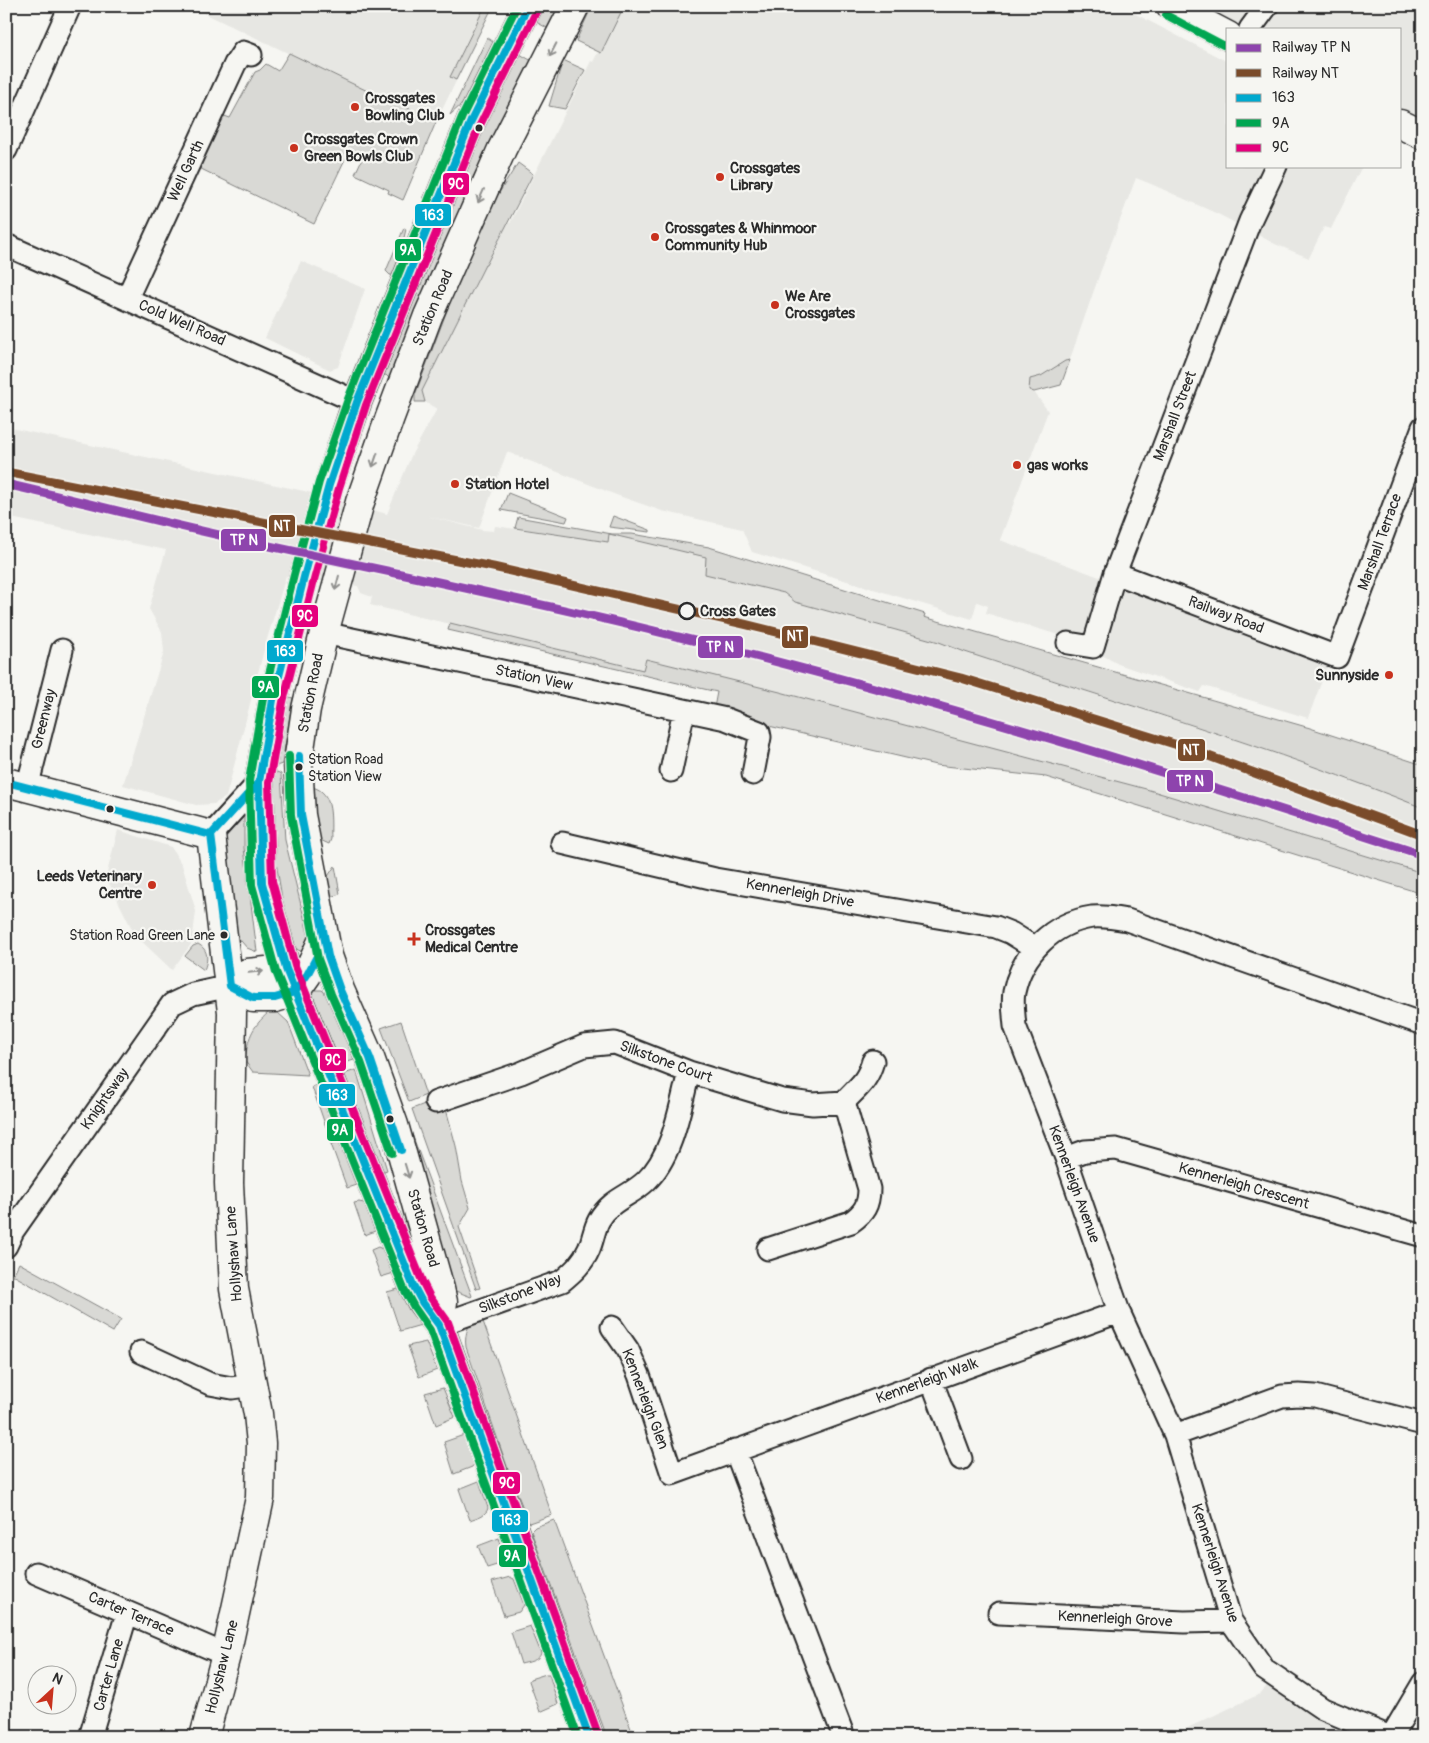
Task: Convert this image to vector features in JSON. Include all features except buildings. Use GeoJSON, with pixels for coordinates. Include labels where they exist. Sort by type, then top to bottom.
{"type":"FeatureCollection","features":[{"type":"Feature","properties":{"kind":"main road","name":"Station Road"},"geometry":{"type":"LineString","coordinates":[[439,1325],[422,1302],[413,1284],[296,979],[262,883],[259,782],[272,700],[329,486],[357,402],[471,121],[528,6]]}},
{"type":"Feature","properties":{"kind":"main road","name":"Station Road"},"geometry":{"type":"LineString","coordinates":[[439,1325],[443,1302],[394,1125],[370,1058],[340,990],[328,956],[301,815],[298,762],[306,709],[324,633],[360,502],[390,418],[428,316],[502,149],[575,6]]}},
{"type":"Feature","properties":{"kind":"main road"},"geometry":{"type":"LineString","coordinates":[[1171,6],[1226,35]]}},
{"type":"Feature","properties":{"kind":"main road"},"geometry":{"type":"LineString","coordinates":[[1402,125],[1423,135]]}},
{"type":"Feature","properties":{"kind":"main road"},"geometry":{"type":"LineString","coordinates":[[357,402],[390,418]]}},
{"type":"Feature","properties":{"kind":"main road"},"geometry":{"type":"LineString","coordinates":[[292,625],[324,633]]}},
{"type":"Feature","properties":{"kind":"main road"},"geometry":{"type":"LineString","coordinates":[[16,785],[211,835]]}},
{"type":"Feature","properties":{"kind":"main road","name":"Hollyshaw Lane"},"geometry":{"type":"LineString","coordinates":[[204,1737],[226,1654],[260,1498],[261,1444],[258,1414],[234,1289],[229,1183],[232,1012],[211,835]]}},
{"type":"Feature","properties":{"kind":"main road"},"geometry":{"type":"LineString","coordinates":[[296,979],[324,937]]}},
{"type":"Feature","properties":{"kind":"main road"},"geometry":{"type":"LineString","coordinates":[[230,986],[247,973],[296,979],[340,990]]}},
{"type":"Feature","properties":{"kind":"main road"},"geometry":{"type":"LineString","coordinates":[[439,1325],[589,1737]]}},
{"type":"Feature","properties":{"kind":"street"},"geometry":{"type":"LineString","coordinates":[[6,150],[70,6]]}},
{"type":"Feature","properties":{"kind":"street"},"geometry":{"type":"LineString","coordinates":[[1251,28],[1267,6]]}},
{"type":"Feature","properties":{"kind":"street","name":"Well Garth"},"geometry":{"type":"LineString","coordinates":[[127,298],[236,64],[243,52],[251,55]]}},
{"type":"Feature","properties":{"kind":"street","name":"Marshall Street"},"geometry":{"type":"LineString","coordinates":[[1068,643],[1092,646],[1115,573],[1250,221],[1275,168]]}},
{"type":"Feature","properties":{"kind":"street","name":"Cold Well Road"},"geometry":{"type":"LineString","coordinates":[[6,245],[357,402]]}},
{"type":"Feature","properties":{"kind":"street","name":"Marshall Terrace"},"geometry":{"type":"LineString","coordinates":[[1337,657],[1423,427]]}},
{"type":"Feature","properties":{"kind":"street","name":"Railway Road"},"geometry":{"type":"LineString","coordinates":[[1115,573],[1337,657]]}},
{"type":"Feature","properties":{"kind":"street","name":"Station View"},"geometry":{"type":"LineString","coordinates":[[324,633],[726,719],[758,732],[760,737],[753,774]]}},
{"type":"Feature","properties":{"kind":"street","name":"Greenway"},"geometry":{"type":"LineString","coordinates":[[16,785],[62,650]]}},
{"type":"Feature","properties":{"kind":"street"},"geometry":{"type":"LineString","coordinates":[[671,771],[684,710]]}},
{"type":"Feature","properties":{"kind":"street"},"geometry":{"type":"LineString","coordinates":[[211,835],[259,782]]}},
{"type":"Feature","properties":{"kind":"street","name":"Kennerleigh Drive"},"geometry":{"type":"LineString","coordinates":[[562,843],[715,879],[996,927],[1011,932],[1035,948]]}},
{"type":"Feature","properties":{"kind":"street","name":"Kennerleigh Avenue"},"geometry":{"type":"LineString","coordinates":[[1391,1737],[1323,1709],[1264,1669],[1230,1622],[1175,1435],[1119,1312],[1066,1158],[1015,1026],[1013,1009],[1018,976],[1025,961],[1047,936],[1061,927],[1077,921],[1094,917],[1110,917],[1127,920],[1423,1024]]}},
{"type":"Feature","properties":{"kind":"street","name":"Knightsway"},"geometry":{"type":"LineString","coordinates":[[6,1246],[13,1231],[172,1004],[194,994],[230,986]]}},
{"type":"Feature","properties":{"kind":"street","name":"Silkstone Court"},"geometry":{"type":"LineString","coordinates":[[436,1102],[521,1072],[584,1046],[615,1043],[690,1072],[790,1101],[813,1104],[844,1102]]}},
{"type":"Feature","properties":{"kind":"street"},"geometry":{"type":"LineString","coordinates":[[768,1249],[851,1222],[866,1209],[869,1189],[844,1102],[864,1083],[870,1074],[873,1061]]}},
{"type":"Feature","properties":{"kind":"street","name":"Silkstone Way"},"geometry":{"type":"LineString","coordinates":[[439,1325],[562,1281],[573,1272],[582,1262],[599,1221],[608,1208],[646,1181],[664,1157],[670,1143],[690,1072]]}},
{"type":"Feature","properties":{"kind":"street","name":"Kennerleigh Crescent"},"geometry":{"type":"LineString","coordinates":[[1066,1158],[1085,1151],[1116,1149],[1423,1236]]}},
{"type":"Feature","properties":{"kind":"street","name":"Kennerleigh Walk"},"geometry":{"type":"LineString","coordinates":[[672,1474],[1119,1312]]}},
{"type":"Feature","properties":{"kind":"street","name":"Kennerleigh Glen"},"geometry":{"type":"LineString","coordinates":[[612,1328],[628,1350],[636,1367],[672,1474]]}},
{"type":"Feature","properties":{"kind":"street"},"geometry":{"type":"LineString","coordinates":[[141,1352],[210,1384],[232,1388],[252,1385]]}},
{"type":"Feature","properties":{"kind":"street"},"geometry":{"type":"LineString","coordinates":[[931,1379],[962,1459]]}},
{"type":"Feature","properties":{"kind":"street"},"geometry":{"type":"LineString","coordinates":[[1175,1435],[1282,1396],[1299,1395],[1315,1396],[1423,1424]]}},
{"type":"Feature","properties":{"kind":"street"},"geometry":{"type":"LineString","coordinates":[[735,1450],[844,1737]]}},
{"type":"Feature","properties":{"kind":"street","name":"Carter Terrace"},"geometry":{"type":"LineString","coordinates":[[36,1573],[226,1654]]}},
{"type":"Feature","properties":{"kind":"street","name":"Carter Lane"},"geometry":{"type":"LineString","coordinates":[[90,1737],[127,1613]]}},
{"type":"Feature","properties":{"kind":"street","name":"Kennerleigh Grove"},"geometry":{"type":"LineString","coordinates":[[999,1614],[1184,1622],[1230,1622]]}},
{"type":"Feature","properties":{"kind":"street"},"geometry":{"type":"LineString","coordinates":[[1391,1737],[1423,1683]]}},
{"type":"Feature","properties":{"kind":"shaded area"},"geometry":{"type":"Polygon","coordinates":[[[189,6],[493,6],[436,122],[401,104],[404,101],[389,93],[382,98],[189,6]]]}},
{"type":"Feature","properties":{"kind":"shaded area"},"geometry":{"type":"Polygon","coordinates":[[[485,6],[493,6],[456,80],[450,77],[485,6]]]}},
{"type":"Feature","properties":{"kind":"shaded area"},"geometry":{"type":"Polygon","coordinates":[[[544,6],[561,6],[549,29],[536,22],[544,6]]]}},
{"type":"Feature","properties":{"kind":"shaded area"},"geometry":{"type":"Polygon","coordinates":[[[592,6],[624,6],[601,53],[576,41],[592,6]]]}},
{"type":"Feature","properties":{"kind":"shaded area"},"geometry":{"type":"Polygon","coordinates":[[[621,6],[1120,6],[1226,61],[1226,168],[1361,168],[1331,229],[1324,227],[1309,258],[1275,244],[1220,215],[1136,178],[1061,385],[1034,392],[1048,411],[1000,540],[1196,613],[1327,667],[1308,718],[1204,686],[1200,692],[1118,664],[1075,640],[986,613],[988,606],[977,602],[972,619],[752,552],[742,529],[662,511],[507,452],[479,528],[427,516],[482,530],[494,531],[495,526],[608,542],[609,534],[707,557],[705,573],[784,593],[795,602],[939,642],[1251,745],[1377,789],[1423,808],[1423,873],[1146,789],[647,659],[643,670],[370,605],[372,597],[361,593],[358,586],[286,576],[265,646],[226,797],[214,804],[196,805],[123,785],[164,652],[162,632],[149,609],[166,550],[6,517],[6,427],[304,491],[387,514],[412,454],[437,409],[425,402],[422,391],[485,264],[508,223],[510,223],[591,61],[593,62],[621,6]]]}},
{"type":"Feature","properties":{"kind":"shaded area"},"geometry":{"type":"Polygon","coordinates":[[[1192,6],[1423,6],[1423,114],[1418,117],[1402,109],[1402,28],[1236,28],[1192,6]]]}},
{"type":"Feature","properties":{"kind":"shaded area"},"geometry":{"type":"Polygon","coordinates":[[[487,38],[493,42],[462,104],[450,115],[487,38]]]}},
{"type":"Feature","properties":{"kind":"shaded area"},"geometry":{"type":"Polygon","coordinates":[[[289,53],[382,98],[389,93],[404,101],[402,105],[436,122],[403,200],[388,193],[389,190],[355,174],[362,159],[348,153],[314,224],[195,166],[219,114],[230,118],[255,72],[266,64],[278,71],[289,53]]]}},
{"type":"Feature","properties":{"kind":"shaded area"},"geometry":{"type":"Polygon","coordinates":[[[518,53],[532,61],[470,183],[391,380],[386,375],[381,376],[457,180],[518,53]]]}},
{"type":"Feature","properties":{"kind":"shaded area"},"geometry":{"type":"Polygon","coordinates":[[[563,60],[585,70],[565,109],[549,106],[563,60]]]}},
{"type":"Feature","properties":{"kind":"shaded area"},"geometry":{"type":"Polygon","coordinates":[[[518,163],[533,174],[422,391],[425,402],[415,402],[415,395],[480,223],[518,163]]]}},
{"type":"Feature","properties":{"kind":"shaded area"},"geometry":{"type":"Polygon","coordinates":[[[404,228],[406,229],[400,255],[392,275],[390,275],[386,271],[404,228]]]}},
{"type":"Feature","properties":{"kind":"shaded area"},"geometry":{"type":"Polygon","coordinates":[[[301,261],[365,289],[338,367],[330,370],[265,338],[301,261]]]}},
{"type":"Feature","properties":{"kind":"shaded area"},"geometry":{"type":"Polygon","coordinates":[[[1070,360],[1061,385],[1034,392],[1029,390],[1030,379],[1041,376],[1065,361],[1070,360]]]}},
{"type":"Feature","properties":{"kind":"shaded area"},"geometry":{"type":"Polygon","coordinates":[[[508,493],[568,517],[566,522],[501,510],[508,493]]]}},
{"type":"Feature","properties":{"kind":"shaded area"},"geometry":{"type":"Polygon","coordinates":[[[613,516],[650,530],[650,532],[609,527],[613,516]]]}},
{"type":"Feature","properties":{"kind":"shaded area"},"geometry":{"type":"Polygon","coordinates":[[[518,517],[612,534],[632,534],[709,547],[925,614],[924,617],[1310,728],[1423,765],[1423,808],[1253,745],[939,642],[795,602],[784,593],[705,574],[706,557],[609,534],[608,542],[515,528],[518,517]]]}},
{"type":"Feature","properties":{"kind":"shaded area"},"geometry":{"type":"Polygon","coordinates":[[[450,623],[643,670],[646,659],[780,692],[1146,789],[1423,873],[1423,894],[1046,777],[936,765],[713,713],[717,692],[448,630],[450,623]]]}},
{"type":"Feature","properties":{"kind":"shaded area"},"geometry":{"type":"Polygon","coordinates":[[[286,696],[293,698],[282,764],[276,766],[275,764],[286,696]]]}},
{"type":"Feature","properties":{"kind":"shaded area"},"geometry":{"type":"Polygon","coordinates":[[[277,772],[281,774],[285,840],[309,938],[303,952],[296,949],[288,934],[272,838],[273,777],[277,772]]]}},
{"type":"Feature","properties":{"kind":"shaded area"},"geometry":{"type":"Polygon","coordinates":[[[312,787],[325,795],[328,801],[331,824],[329,844],[318,839],[314,833],[312,787]]]}},
{"type":"Feature","properties":{"kind":"shaded area"},"geometry":{"type":"Polygon","coordinates":[[[244,815],[244,848],[257,952],[247,948],[236,935],[224,835],[231,822],[244,815]]]}},
{"type":"Feature","properties":{"kind":"shaded area"},"geometry":{"type":"Polygon","coordinates":[[[118,830],[171,847],[182,865],[196,911],[192,943],[172,970],[135,935],[106,877],[118,830]]]}},
{"type":"Feature","properties":{"kind":"shaded area"},"geometry":{"type":"Polygon","coordinates":[[[335,866],[340,894],[331,897],[326,879],[335,866]]]}},
{"type":"Feature","properties":{"kind":"shaded area"},"geometry":{"type":"Polygon","coordinates":[[[198,944],[202,946],[207,956],[204,970],[185,956],[193,946],[198,944]]]}},
{"type":"Feature","properties":{"kind":"shaded area"},"geometry":{"type":"Polygon","coordinates":[[[315,990],[322,990],[334,1003],[354,1060],[341,1064],[312,995],[315,990]]]}},
{"type":"Feature","properties":{"kind":"shaded area"},"geometry":{"type":"Polygon","coordinates":[[[269,1012],[277,1012],[288,1022],[308,1075],[253,1072],[245,1061],[251,1034],[258,1023],[269,1012]]]}},
{"type":"Feature","properties":{"kind":"shaded area"},"geometry":{"type":"Polygon","coordinates":[[[401,1021],[426,1095],[409,1102],[381,1028],[401,1021]]]}},
{"type":"Feature","properties":{"kind":"shaded area"},"geometry":{"type":"Polygon","coordinates":[[[386,1064],[472,1296],[471,1297],[453,1290],[386,1064]]]}},
{"type":"Feature","properties":{"kind":"shaded area"},"geometry":{"type":"Polygon","coordinates":[[[356,1070],[387,1170],[381,1172],[344,1074],[356,1070]]]}},
{"type":"Feature","properties":{"kind":"shaded area"},"geometry":{"type":"Polygon","coordinates":[[[316,1085],[333,1127],[326,1127],[312,1087],[316,1085]]]}},
{"type":"Feature","properties":{"kind":"shaded area"},"geometry":{"type":"Polygon","coordinates":[[[432,1101],[446,1109],[456,1146],[462,1181],[470,1208],[459,1227],[480,1288],[476,1289],[412,1109],[432,1101]]]}},
{"type":"Feature","properties":{"kind":"shaded area"},"geometry":{"type":"Polygon","coordinates":[[[339,1142],[356,1185],[347,1188],[331,1144],[339,1142]]]}},
{"type":"Feature","properties":{"kind":"shaded area"},"geometry":{"type":"Polygon","coordinates":[[[354,1203],[364,1203],[375,1231],[365,1235],[354,1203]]]}},
{"type":"Feature","properties":{"kind":"shaded area"},"geometry":{"type":"Polygon","coordinates":[[[378,1247],[387,1254],[394,1273],[381,1277],[371,1250],[378,1247]]]}},
{"type":"Feature","properties":{"kind":"shaded area"},"geometry":{"type":"Polygon","coordinates":[[[19,1263],[121,1319],[113,1332],[13,1275],[19,1263]]]}},
{"type":"Feature","properties":{"kind":"shaded area"},"geometry":{"type":"Polygon","coordinates":[[[402,1288],[421,1325],[400,1331],[387,1292],[402,1288]]]}},
{"type":"Feature","properties":{"kind":"shaded area"},"geometry":{"type":"Polygon","coordinates":[[[480,1313],[552,1515],[529,1523],[511,1478],[466,1347],[468,1328],[473,1319],[480,1313]]]}},
{"type":"Feature","properties":{"kind":"shaded area"},"geometry":{"type":"Polygon","coordinates":[[[426,1342],[437,1370],[419,1377],[408,1346],[426,1342]]]}},
{"type":"Feature","properties":{"kind":"shaded area"},"geometry":{"type":"Polygon","coordinates":[[[443,1388],[455,1417],[436,1425],[425,1393],[443,1388]]]}},
{"type":"Feature","properties":{"kind":"shaded area"},"geometry":{"type":"Polygon","coordinates":[[[464,1435],[475,1463],[472,1467],[454,1474],[444,1442],[464,1435]]]}},
{"type":"Feature","properties":{"kind":"shaded area"},"geometry":{"type":"Polygon","coordinates":[[[479,1481],[488,1508],[483,1515],[470,1520],[459,1489],[479,1481]]]}},
{"type":"Feature","properties":{"kind":"shaded area"},"geometry":{"type":"Polygon","coordinates":[[[554,1520],[634,1737],[607,1737],[531,1531],[535,1527],[554,1520]]]}},
{"type":"Feature","properties":{"kind":"shaded area"},"geometry":{"type":"Polygon","coordinates":[[[499,1538],[505,1559],[500,1564],[487,1568],[478,1546],[499,1538]]]}},
{"type":"Feature","properties":{"kind":"shaded area"},"geometry":{"type":"Polygon","coordinates":[[[510,1577],[514,1579],[524,1605],[519,1612],[504,1616],[492,1582],[510,1577]]]}},
{"type":"Feature","properties":{"kind":"shaded area"},"geometry":{"type":"Polygon","coordinates":[[[530,1626],[541,1653],[536,1659],[521,1664],[511,1632],[530,1626]]]}},
{"type":"Feature","properties":{"kind":"shaded area"},"geometry":{"type":"Polygon","coordinates":[[[549,1674],[558,1704],[540,1712],[529,1681],[549,1674]]]}},
{"type":"Feature","properties":{"kind":"shaded area"},"geometry":{"type":"Polygon","coordinates":[[[1270,1682],[1360,1734],[1361,1737],[1168,1737],[1260,1694],[1270,1682]]]}},
{"type":"Feature","properties":{"kind":"transit line","name":"9A"},"geometry":{"type":"LineString","coordinates":[[517,6],[462,117],[348,399],[319,482],[263,698],[249,781],[252,885],[276,972],[404,1289],[430,1330],[578,1737]]}},
{"type":"Feature","properties":{"kind":"transit line","name":"163"},"geometry":{"type":"LineString","coordinates":[[528,6],[471,121],[357,402],[329,485],[273,700],[259,782],[262,883],[286,969],[413,1285],[422,1302],[439,1325],[589,1737]]}},
{"type":"Feature","properties":{"kind":"transit line","name":"9C"},"geometry":{"type":"LineString","coordinates":[[537,10],[480,125],[366,405],[339,488],[283,702],[269,783],[272,881],[295,966],[422,1281],[430,1297],[448,1322],[598,1734]]}},
{"type":"Feature","properties":{"kind":"transit line","name":"9A"},"geometry":{"type":"LineString","coordinates":[[1166,15],[1223,45]]}},
{"type":"Feature","properties":{"kind":"transit line"},"geometry":{"type":"LineString","coordinates":[[6,484],[200,531],[557,608],[858,683],[1047,737],[1423,855]]}},
{"type":"Feature","properties":{"kind":"transit line","name":"9A"},"geometry":{"type":"LineString","coordinates":[[289,756],[291,816],[318,959],[361,1062],[392,1153]]}},
{"type":"Feature","properties":{"kind":"transit line","name":"163"},"geometry":{"type":"LineString","coordinates":[[299,756],[301,815],[328,956],[340,990],[370,1058],[401,1150]]}},
{"type":"Feature","properties":{"kind":"transit line","name":"163"},"geometry":{"type":"LineString","coordinates":[[6,782],[211,835]]}},
{"type":"Feature","properties":{"kind":"transit line","name":"163"},"geometry":{"type":"LineString","coordinates":[[259,782],[211,835],[230,986],[253,998],[275,998],[295,992],[316,958]]}},
{"type":"Feature","properties":{"kind":"rail line","name":"NT"},"geometry":{"type":"LineString","coordinates":[[6,472],[493,567],[744,624],[961,678],[1184,747],[1420,834]]}},
{"type":"Feature","properties":{"kind":"place","name":"Crossgates Bowling Club"},"geometry":{"type":"Point","coordinates":[355,107]}},
{"type":"Feature","properties":{"kind":"place","name":"Crossgates Crown Green Bowls Club"},"geometry":{"type":"Point","coordinates":[294,148]}},
{"type":"Feature","properties":{"kind":"place","name":"Crossgates Library"},"geometry":{"type":"Point","coordinates":[720,177]}},
{"type":"Feature","properties":{"kind":"place","name":"Crossgates & Whinmoor Community Hub"},"geometry":{"type":"Point","coordinates":[655,237]}},
{"type":"Feature","properties":{"kind":"place","name":"We Are Crossgates"},"geometry":{"type":"Point","coordinates":[775,305]}},
{"type":"Feature","properties":{"kind":"place","name":"gas works"},"geometry":{"type":"Point","coordinates":[1017,465]}},
{"type":"Feature","properties":{"kind":"place","name":"Station Hotel"},"geometry":{"type":"Point","coordinates":[455,484]}},
{"type":"Feature","properties":{"kind":"place","name":"Cross Gates"},"geometry":{"type":"Point","coordinates":[687,611]}},
{"type":"Feature","properties":{"kind":"place","name":"Sunnyside"},"geometry":{"type":"Point","coordinates":[1389,675]}},
{"type":"Feature","properties":{"kind":"place","name":"Station Road Station View"},"geometry":{"type":"Point","coordinates":[299,767]}},
{"type":"Feature","properties":{"kind":"place","name":"Leeds Veterinary Centre"},"geometry":{"type":"Point","coordinates":[152,885]}},
{"type":"Feature","properties":{"kind":"place","name":"Station Road Green Lane"},"geometry":{"type":"Point","coordinates":[224,935]}},
{"type":"Feature","properties":{"kind":"place","name":"Crossgates Medical Centre"},"geometry":{"type":"Point","coordinates":[414,939]}}]}
